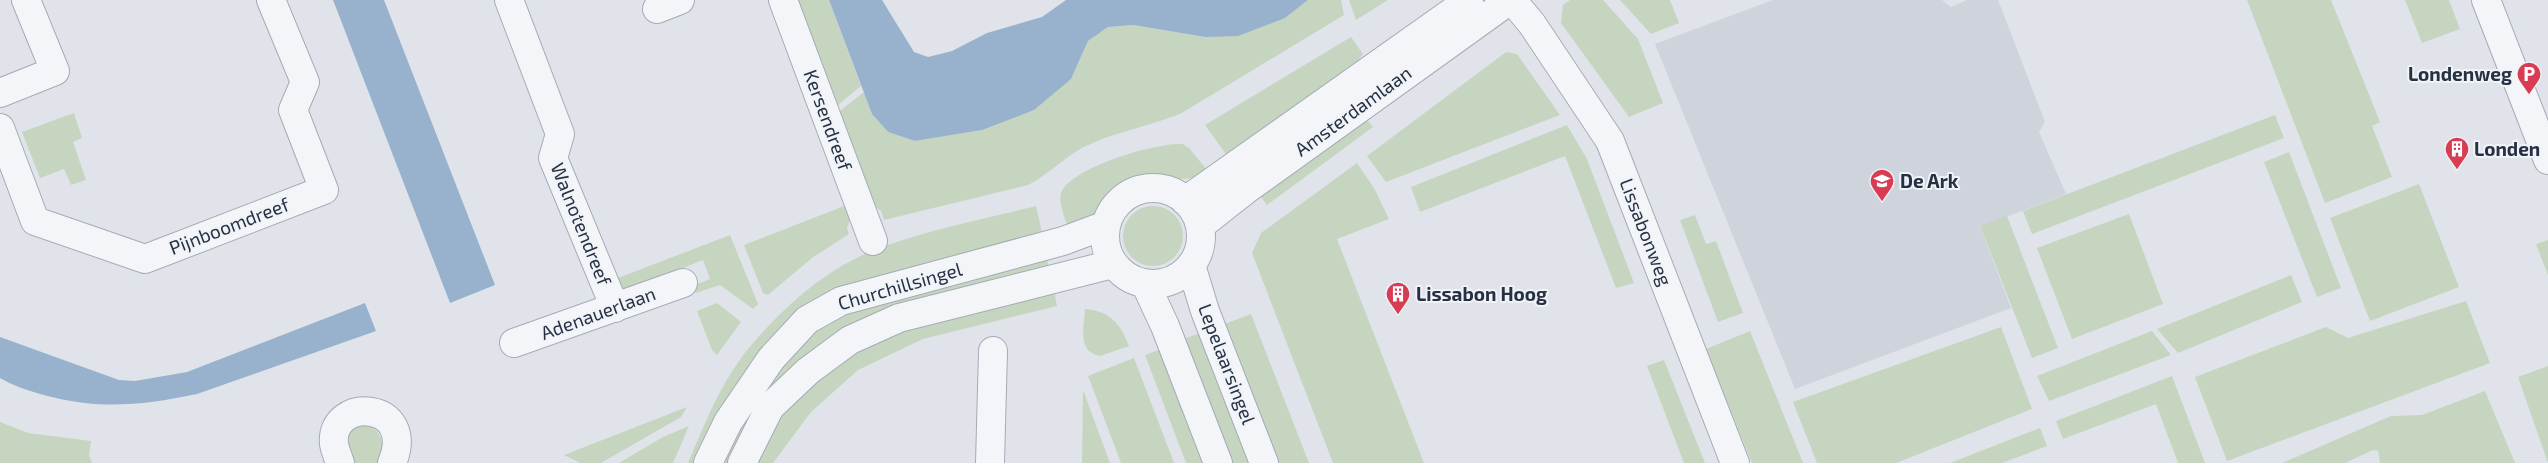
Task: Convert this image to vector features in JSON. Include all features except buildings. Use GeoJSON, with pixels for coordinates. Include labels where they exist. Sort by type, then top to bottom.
{"type":"FeatureCollection","features":[{"type":"Feature","properties":{"kind":"street"},"geometry":{"type":"LineString","coordinates":[[0,92],[55,72],[26,0]]}},
{"type":"Feature","properties":{"kind":"street","name":"Pijnboomdreef"},"geometry":{"type":"LineString","coordinates":[[0,128],[35,220],[145,259],[324,190],[293,110],[305,82],[272,0]]}},
{"type":"Feature","properties":{"kind":"street","name":"Walnotendreef"},"geometry":{"type":"LineString","coordinates":[[509,0],[560,134],[553,158],[615,308]]}},
{"type":"Feature","properties":{"kind":"street","name":"Kersendreef"},"geometry":{"type":"LineString","coordinates":[[783,0],[873,241]]}},
{"type":"Feature","properties":{"kind":"street","name":"Amsterdamlaan"},"geometry":{"type":"LineString","coordinates":[[1186,201],[1469,0]]}},
{"type":"Feature","properties":{"kind":"street"},"geometry":{"type":"LineString","coordinates":[[2486,0],[2548,160]]}},
{"type":"Feature","properties":{"kind":"street","name":"Amsterdamlaan"},"geometry":{"type":"LineString","coordinates":[[1200,226],[1255,183],[1516,6]]}},
{"type":"Feature","properties":{"kind":"street","name":"Lissabonweg"},"geometry":{"type":"LineString","coordinates":[[1516,6],[1610,141],[1735,463]]}},
{"type":"Feature","properties":{"kind":"street"},"geometry":{"type":"LineString","coordinates":[[1164,189],[1186,201],[1200,226],[1200,247],[1191,265],[1182,274],[1170,281],[1158,284],[1145,283],[1127,277],[1113,264],[1105,245],[1106,225],[1118,203],[1139,190],[1164,189]]}},
{"type":"Feature","properties":{"kind":"street","name":"Churchillsingel"},"geometry":{"type":"LineString","coordinates":[[708,463],[728,422],[771,359],[807,320],[842,301],[1056,243],[1106,225]]}},
{"type":"Feature","properties":{"kind":"street","name":"Churchillsingel"},"geometry":{"type":"LineString","coordinates":[[742,463],[770,407],[808,371],[850,340],[899,318],[1113,264]]}},
{"type":"Feature","properties":{"kind":"street","name":"Lepelaarsingel"},"geometry":{"type":"LineString","coordinates":[[1191,265],[1205,311],[1264,463]]}},
{"type":"Feature","properties":{"kind":"street","name":"Adenauerlaan"},"geometry":{"type":"LineString","coordinates":[[514,343],[615,308],[682,282]]}},
{"type":"Feature","properties":{"kind":"street"},"geometry":{"type":"LineString","coordinates":[[1145,283],[1165,326],[1218,463]]}},
{"type":"Feature","properties":{"kind":"street"},"geometry":{"type":"LineString","coordinates":[[990,463],[993,351]]}},
{"type":"Feature","properties":{"kind":"street"},"geometry":{"type":"LineString","coordinates":[[340,463],[334,444],[336,431],[341,422],[358,411],[369,411],[379,412],[391,422],[397,439],[392,463]]}},
{"type":"Feature","properties":{"kind":"shaded area","name":"De Ark"},"geometry":{"type":"Polygon","coordinates":[[[1773,0],[1942,0],[1951,7],[1967,0],[1998,0],[2045,122],[2039,132],[2066,194],[1980,227],[2011,308],[1795,389],[1655,44],[1773,0]]]}},
{"type":"Feature","properties":{"kind":"green space"},"geometry":{"type":"Polygon","coordinates":[[[790,0],[829,0],[861,86],[832,110],[790,0]]]}},
{"type":"Feature","properties":{"kind":"green space"},"geometry":{"type":"Polygon","coordinates":[[[1308,0],[1341,0],[1344,15],[1180,114],[1094,142],[1075,152],[1028,185],[884,220],[881,211],[867,200],[835,115],[864,92],[872,114],[888,132],[915,141],[982,130],[1071,79],[1088,41],[1108,27],[1133,25],[1205,37],[1285,18],[1308,0]]]}},
{"type":"Feature","properties":{"kind":"green space"},"geometry":{"type":"Polygon","coordinates":[[[1349,0],[1388,0],[1356,20],[1349,0]]]}},
{"type":"Feature","properties":{"kind":"green space"},"geometry":{"type":"Polygon","coordinates":[[[1570,0],[1603,0],[1638,39],[1663,103],[1629,117],[1561,23],[1563,5],[1570,0]]]}},
{"type":"Feature","properties":{"kind":"green space"},"geometry":{"type":"Polygon","coordinates":[[[1620,0],[1670,0],[1679,23],[1651,34],[1620,0]]]}},
{"type":"Feature","properties":{"kind":"green space"},"geometry":{"type":"Polygon","coordinates":[[[2247,0],[2331,0],[2380,122],[2372,126],[2392,177],[2325,203],[2247,0]]]}},
{"type":"Feature","properties":{"kind":"green space"},"geometry":{"type":"Polygon","coordinates":[[[2405,0],[2449,0],[2460,29],[2422,43],[2405,0]]]}},
{"type":"Feature","properties":{"kind":"green space"},"geometry":{"type":"Polygon","coordinates":[[[1351,37],[1363,54],[1347,75],[1228,157],[1205,125],[1351,37]]]}},
{"type":"Feature","properties":{"kind":"green space"},"geometry":{"type":"Polygon","coordinates":[[[1506,52],[1517,54],[1560,115],[1386,182],[1367,156],[1506,52]]]}},
{"type":"Feature","properties":{"kind":"green space"},"geometry":{"type":"Polygon","coordinates":[[[74,113],[82,138],[73,142],[86,180],[71,185],[64,169],[40,178],[22,132],[74,113]]]}},
{"type":"Feature","properties":{"kind":"green space"},"geometry":{"type":"Polygon","coordinates":[[[2275,115],[2284,138],[2032,234],[2023,211],[2275,115]]]}},
{"type":"Feature","properties":{"kind":"green space"},"geometry":{"type":"Polygon","coordinates":[[[1368,121],[1373,127],[1267,205],[1257,192],[1327,142],[1368,121]]]}},
{"type":"Feature","properties":{"kind":"green space"},"geometry":{"type":"Polygon","coordinates":[[[1567,125],[1587,159],[1634,283],[1616,288],[1565,156],[1420,212],[1411,187],[1567,125]]]}},
{"type":"Feature","properties":{"kind":"green space"},"geometry":{"type":"Polygon","coordinates":[[[1183,144],[1190,149],[1207,170],[1198,176],[1190,178],[1181,179],[1146,175],[1136,176],[1121,182],[1090,219],[1069,231],[1060,197],[1068,183],[1081,174],[1116,158],[1154,147],[1183,144]]]}},
{"type":"Feature","properties":{"kind":"green space"},"geometry":{"type":"Polygon","coordinates":[[[2289,152],[2341,288],[2317,297],[2264,162],[2289,152]]]}},
{"type":"Feature","properties":{"kind":"green space"},"geometry":{"type":"Polygon","coordinates":[[[1357,163],[1374,188],[1389,219],[1337,239],[1424,463],[1333,463],[1252,253],[1261,233],[1357,163]]]}},
{"type":"Feature","properties":{"kind":"green space"},"geometry":{"type":"Polygon","coordinates":[[[2419,184],[2459,287],[2370,321],[2330,218],[2419,184]]]}},
{"type":"Feature","properties":{"kind":"green space"},"geometry":{"type":"Polygon","coordinates":[[[852,203],[854,209],[847,228],[849,234],[812,258],[768,295],[763,293],[744,245],[852,203]]]}},
{"type":"Feature","properties":{"kind":"green space"},"geometry":{"type":"Polygon","coordinates":[[[1036,206],[1043,237],[826,304],[697,463],[688,463],[718,396],[741,358],[786,309],[821,280],[859,257],[898,241],[1036,206]]]}},
{"type":"Feature","properties":{"kind":"green space"},"geometry":{"type":"Polygon","coordinates":[[[1153,206],[1170,211],[1178,219],[1183,236],[1178,253],[1170,261],[1153,266],[1136,261],[1128,253],[1123,236],[1128,219],[1136,211],[1153,206]]]}},
{"type":"Feature","properties":{"kind":"green space"},"geometry":{"type":"Polygon","coordinates":[[[2129,214],[2163,304],[2072,339],[2037,248],[2129,214]]]}},
{"type":"Feature","properties":{"kind":"green space"},"geometry":{"type":"Polygon","coordinates":[[[1695,215],[1706,244],[1716,241],[1743,313],[1718,322],[1680,220],[1695,215]]]}},
{"type":"Feature","properties":{"kind":"green space"},"geometry":{"type":"Polygon","coordinates":[[[2007,216],[2058,348],[2032,358],[1980,226],[2007,216]]]}},
{"type":"Feature","properties":{"kind":"green space"},"geometry":{"type":"Polygon","coordinates":[[[730,235],[758,304],[753,309],[720,285],[696,293],[692,286],[710,279],[703,260],[623,292],[618,278],[730,235]]]}},
{"type":"Feature","properties":{"kind":"green space"},"geometry":{"type":"Polygon","coordinates":[[[2548,240],[2548,275],[2536,244],[2548,240]]]}},
{"type":"Feature","properties":{"kind":"green space"},"geometry":{"type":"Polygon","coordinates":[[[1046,253],[1049,270],[863,322],[732,463],[715,463],[735,422],[802,340],[850,309],[1046,253]]]}},
{"type":"Feature","properties":{"kind":"green space"},"geometry":{"type":"Polygon","coordinates":[[[2291,275],[2302,302],[2178,353],[2157,329],[2291,275]]]}},
{"type":"Feature","properties":{"kind":"green space"},"geometry":{"type":"Polygon","coordinates":[[[1053,286],[1057,306],[923,339],[858,370],[811,412],[773,463],[750,463],[777,414],[806,382],[901,324],[1053,286]]]}},
{"type":"Feature","properties":{"kind":"green space"},"geometry":{"type":"Polygon","coordinates":[[[2466,301],[2490,363],[2227,461],[2195,377],[2326,327],[2348,338],[2466,301]]]}},
{"type":"Feature","properties":{"kind":"green space"},"geometry":{"type":"Polygon","coordinates":[[[717,303],[741,322],[717,355],[712,350],[697,311],[717,303]]]}},
{"type":"Feature","properties":{"kind":"green space"},"geometry":{"type":"Polygon","coordinates":[[[1085,309],[1101,312],[1113,320],[1122,331],[1129,346],[1100,356],[1088,350],[1083,331],[1085,309]]]}},
{"type":"Feature","properties":{"kind":"green space"},"geometry":{"type":"Polygon","coordinates":[[[1251,314],[1309,463],[1275,463],[1222,325],[1251,314]]]}},
{"type":"Feature","properties":{"kind":"green space"},"geometry":{"type":"Polygon","coordinates":[[[2001,327],[2032,409],[1896,463],[1817,463],[1793,402],[2001,327]]]}},
{"type":"Feature","properties":{"kind":"green space"},"geometry":{"type":"Polygon","coordinates":[[[1206,331],[1257,463],[1225,463],[1178,341],[1206,331]]]}},
{"type":"Feature","properties":{"kind":"green space"},"geometry":{"type":"Polygon","coordinates":[[[1750,331],[1803,463],[1752,463],[1706,349],[1750,331]]]}},
{"type":"Feature","properties":{"kind":"green space"},"geometry":{"type":"Polygon","coordinates":[[[2152,331],[2171,355],[2049,401],[2037,376],[2152,331]]]}},
{"type":"Feature","properties":{"kind":"green space"},"geometry":{"type":"Polygon","coordinates":[[[1164,348],[1208,463],[1186,463],[1145,355],[1164,348]]]}},
{"type":"Feature","properties":{"kind":"green space"},"geometry":{"type":"Polygon","coordinates":[[[1134,358],[1174,463],[1121,463],[1088,376],[1134,358]]]}},
{"type":"Feature","properties":{"kind":"green space"},"geometry":{"type":"Polygon","coordinates":[[[1664,360],[1705,463],[1684,463],[1647,366],[1664,360]]]}},
{"type":"Feature","properties":{"kind":"green space"},"geometry":{"type":"Polygon","coordinates":[[[2548,366],[2548,463],[2518,377],[2548,366]]]}},
{"type":"Feature","properties":{"kind":"green space"},"geometry":{"type":"Polygon","coordinates":[[[2172,376],[2205,463],[2178,463],[2156,404],[2063,439],[2056,421],[2172,376]]]}},
{"type":"Feature","properties":{"kind":"green space"},"geometry":{"type":"Polygon","coordinates":[[[1083,390],[1110,463],[1082,463],[1083,390]]]}},
{"type":"Feature","properties":{"kind":"green space"},"geometry":{"type":"Polygon","coordinates":[[[2485,391],[2515,463],[2380,463],[2378,451],[2373,450],[2345,463],[2282,463],[2391,416],[2422,415],[2485,391]]]}},
{"type":"Feature","properties":{"kind":"green space"},"geometry":{"type":"Polygon","coordinates":[[[687,407],[681,417],[601,463],[580,463],[564,455],[687,407]]]}},
{"type":"Feature","properties":{"kind":"green space"},"geometry":{"type":"Polygon","coordinates":[[[0,422],[28,433],[91,441],[89,455],[92,463],[0,463],[0,422]]]}},
{"type":"Feature","properties":{"kind":"green space"},"geometry":{"type":"Polygon","coordinates":[[[367,425],[377,432],[382,441],[379,463],[347,463],[349,433],[355,426],[367,425]]]}},
{"type":"Feature","properties":{"kind":"green space"},"geometry":{"type":"Polygon","coordinates":[[[689,426],[673,463],[619,463],[663,437],[689,426]]]}},
{"type":"Feature","properties":{"kind":"green space"},"geometry":{"type":"Polygon","coordinates":[[[2040,428],[2047,446],[2002,463],[1950,463],[2040,428]]]}},
{"type":"Feature","properties":{"kind":"water"},"geometry":{"type":"Polygon","coordinates":[[[333,0],[384,0],[495,285],[450,303],[333,0]]]}},
{"type":"Feature","properties":{"kind":"water"},"geometry":{"type":"Polygon","coordinates":[[[829,0],[882,0],[914,52],[928,57],[952,51],[987,33],[1042,17],[1066,0],[1308,0],[1285,18],[1238,36],[1205,37],[1133,25],[1108,27],[1088,41],[1071,79],[1034,110],[982,130],[915,141],[888,132],[872,114],[829,0]]]}},
{"type":"Feature","properties":{"kind":"water"},"geometry":{"type":"Polygon","coordinates":[[[365,303],[376,331],[197,394],[137,403],[99,404],[60,399],[40,394],[0,378],[0,337],[119,380],[135,381],[187,372],[365,303]]]}},
{"type":"Feature","properties":{"kind":"place","name":"Londenweg"},"geometry":{"type":"Point","coordinates":[2529,95]}},
{"type":"Feature","properties":{"kind":"place","name":"Londen"},"geometry":{"type":"Point","coordinates":[2457,170]}},
{"type":"Feature","properties":{"kind":"place","name":"De Ark"},"geometry":{"type":"Point","coordinates":[1882,202]}},
{"type":"Feature","properties":{"kind":"place","name":"Lissabon Hoog"},"geometry":{"type":"Point","coordinates":[1398,315]}}]}
